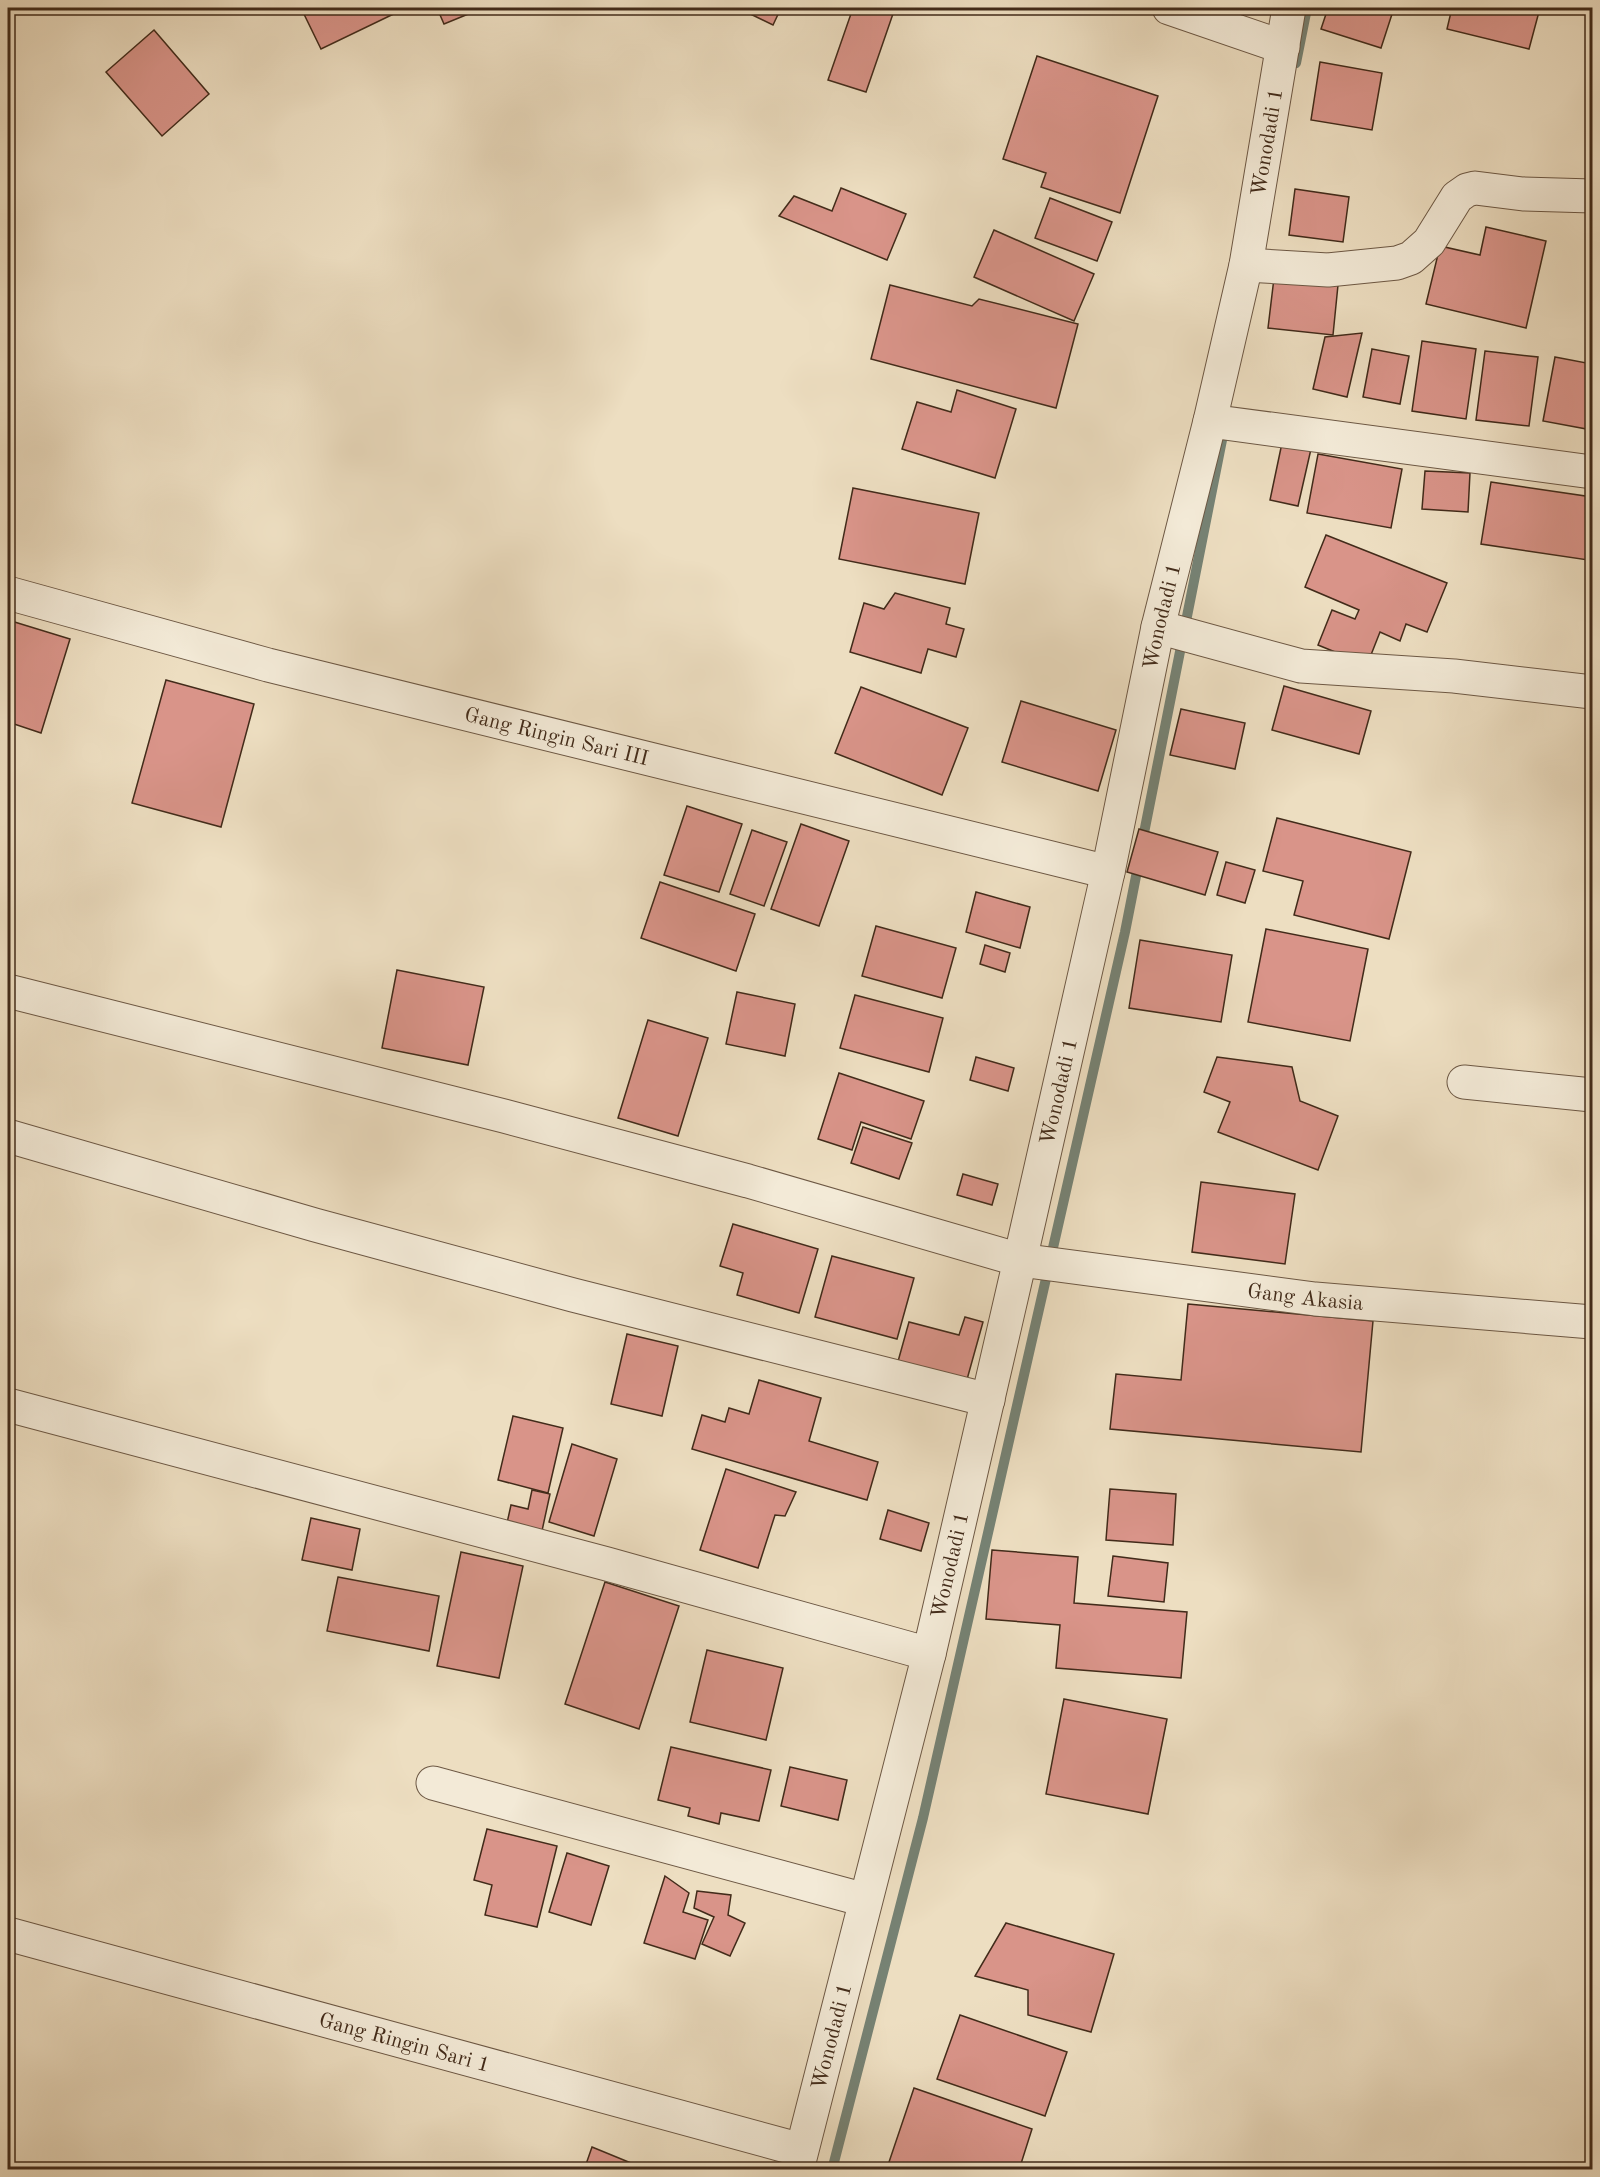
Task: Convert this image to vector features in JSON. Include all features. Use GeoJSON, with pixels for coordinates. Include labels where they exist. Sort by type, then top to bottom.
{"type":"FeatureCollection","features":[{"type":"Feature","properties":{"kind":"street"},"geometry":{"type":"LineString","coordinates":[[1169,8],[1283,47]]}},
{"type":"Feature","properties":{"kind":"street","name":"Wonodadi 1"},"geometry":{"type":"LineString","coordinates":[[799,2160],[929,1654],[1022,1260],[1108,872],[1177,632],[1210,421],[1246,265],[1289,8]]}},
{"type":"Feature","properties":{"kind":"street"},"geometry":{"type":"LineString","coordinates":[[1246,265],[1328,270],[1398,262],[1412,258],[1429,242],[1457,197],[1475,188],[1523,194],[1593,196]]}},
{"type":"Feature","properties":{"kind":"street"},"geometry":{"type":"LineString","coordinates":[[1210,421],[1593,472]]}},
{"type":"Feature","properties":{"kind":"street","name":"Gang Ringin Sari III"},"geometry":{"type":"LineString","coordinates":[[8,593],[268,665],[1108,872]]}},
{"type":"Feature","properties":{"kind":"street"},"geometry":{"type":"LineString","coordinates":[[1177,632],[1301,666],[1455,676],[1593,692]]}},
{"type":"Feature","properties":{"kind":"street","name":"Gang Akasia"},"geometry":{"type":"LineString","coordinates":[[8,991],[504,1116],[748,1181],[1022,1260],[1315,1299],[1593,1322]]}},
{"type":"Feature","properties":{"kind":"street"},"geometry":{"type":"LineString","coordinates":[[1464,1082],[1593,1095]]}},
{"type":"Feature","properties":{"kind":"street"},"geometry":{"type":"LineString","coordinates":[[8,1136],[315,1225],[561,1292],[988,1400]]}},
{"type":"Feature","properties":{"kind":"street"},"geometry":{"type":"LineString","coordinates":[[8,1405],[607,1564],[929,1654]]}},
{"type":"Feature","properties":{"kind":"street"},"geometry":{"type":"LineString","coordinates":[[433,1783],[865,1900]]}},
{"type":"Feature","properties":{"kind":"street","name":"Gang Ringin Sari 1"},"geometry":{"type":"LineString","coordinates":[[8,1934],[799,2160]]}},
{"type":"Feature","properties":{"kind":"building"},"geometry":{"type":"Polygon","coordinates":[[[301,8],[406,8],[321,49],[301,8]]]}},
{"type":"Feature","properties":{"kind":"building"},"geometry":{"type":"Polygon","coordinates":[[[437,8],[483,8],[444,24],[437,8]]]}},
{"type":"Feature","properties":{"kind":"building"},"geometry":{"type":"Polygon","coordinates":[[[738,8],[781,8],[773,25],[738,8]]]}},
{"type":"Feature","properties":{"kind":"building"},"geometry":{"type":"Polygon","coordinates":[[[853,8],[895,8],[866,92],[828,80],[853,8]]]}},
{"type":"Feature","properties":{"kind":"building"},"geometry":{"type":"Polygon","coordinates":[[[1328,8],[1394,8],[1381,48],[1321,29],[1328,8]]]}},
{"type":"Feature","properties":{"kind":"building"},"geometry":{"type":"Polygon","coordinates":[[[1452,8],[1540,8],[1529,49],[1447,29],[1452,8]]]}},
{"type":"Feature","properties":{"kind":"building"},"geometry":{"type":"Polygon","coordinates":[[[154,30],[209,94],[162,136],[106,72],[154,30]]]}},
{"type":"Feature","properties":{"kind":"building"},"geometry":{"type":"Polygon","coordinates":[[[1037,56],[1158,96],[1120,213],[1041,187],[1046,173],[1003,159],[1037,56]]]}},
{"type":"Feature","properties":{"kind":"building"},"geometry":{"type":"Polygon","coordinates":[[[1320,62],[1382,73],[1372,130],[1311,120],[1320,62]]]}},
{"type":"Feature","properties":{"kind":"building"},"geometry":{"type":"Polygon","coordinates":[[[841,188],[906,214],[887,260],[779,216],[794,196],[832,211],[841,188]]]}},
{"type":"Feature","properties":{"kind":"building"},"geometry":{"type":"Polygon","coordinates":[[[1295,189],[1349,197],[1343,242],[1289,235],[1295,189]]]}},
{"type":"Feature","properties":{"kind":"building"},"geometry":{"type":"Polygon","coordinates":[[[1050,198],[1112,222],[1097,261],[1035,238],[1050,198]]]}},
{"type":"Feature","properties":{"kind":"building"},"geometry":{"type":"Polygon","coordinates":[[[1486,227],[1546,241],[1526,328],[1426,304],[1440,246],[1480,255],[1486,227]]]}},
{"type":"Feature","properties":{"kind":"building"},"geometry":{"type":"Polygon","coordinates":[[[994,230],[1094,274],[1074,321],[974,277],[994,230]]]}},
{"type":"Feature","properties":{"kind":"building"},"geometry":{"type":"Polygon","coordinates":[[[1274,278],[1338,285],[1333,335],[1268,328],[1274,278]]]}},
{"type":"Feature","properties":{"kind":"building"},"geometry":{"type":"Polygon","coordinates":[[[890,285],[972,306],[979,299],[1078,324],[1056,408],[871,359],[890,285]]]}},
{"type":"Feature","properties":{"kind":"building"},"geometry":{"type":"Polygon","coordinates":[[[1362,333],[1347,397],[1313,389],[1325,337],[1362,333]]]}},
{"type":"Feature","properties":{"kind":"building"},"geometry":{"type":"Polygon","coordinates":[[[1422,341],[1476,349],[1466,419],[1412,411],[1422,341]]]}},
{"type":"Feature","properties":{"kind":"building"},"geometry":{"type":"Polygon","coordinates":[[[1372,349],[1409,356],[1400,404],[1363,397],[1372,349]]]}},
{"type":"Feature","properties":{"kind":"building"},"geometry":{"type":"Polygon","coordinates":[[[1485,351],[1538,357],[1529,426],[1476,420],[1485,351]]]}},
{"type":"Feature","properties":{"kind":"building"},"geometry":{"type":"Polygon","coordinates":[[[1555,357],[1592,364],[1592,430],[1543,421],[1555,357]]]}},
{"type":"Feature","properties":{"kind":"building"},"geometry":{"type":"Polygon","coordinates":[[[957,390],[1016,409],[995,478],[902,449],[917,402],[951,412],[957,390]]]}},
{"type":"Feature","properties":{"kind":"building"},"geometry":{"type":"Polygon","coordinates":[[[1282,443],[1311,449],[1298,506],[1270,500],[1282,443]]]}},
{"type":"Feature","properties":{"kind":"building"},"geometry":{"type":"Polygon","coordinates":[[[1318,454],[1402,469],[1391,528],[1307,513],[1318,454]]]}},
{"type":"Feature","properties":{"kind":"building"},"geometry":{"type":"Polygon","coordinates":[[[1425,471],[1470,473],[1468,512],[1422,509],[1425,471]]]}},
{"type":"Feature","properties":{"kind":"building"},"geometry":{"type":"Polygon","coordinates":[[[1491,482],[1592,497],[1592,531],[1588,560],[1481,544],[1491,482]]]}},
{"type":"Feature","properties":{"kind":"building"},"geometry":{"type":"Polygon","coordinates":[[[853,488],[979,513],[965,584],[839,559],[853,488]]]}},
{"type":"Feature","properties":{"kind":"building"},"geometry":{"type":"Polygon","coordinates":[[[1326,535],[1447,583],[1427,632],[1406,624],[1400,641],[1380,632],[1367,665],[1318,645],[1332,610],[1355,619],[1359,610],[1305,587],[1326,535]]]}},
{"type":"Feature","properties":{"kind":"building"},"geometry":{"type":"Polygon","coordinates":[[[895,593],[950,608],[946,624],[964,629],[956,657],[928,649],[921,673],[850,652],[864,603],[884,609],[895,593]]]}},
{"type":"Feature","properties":{"kind":"building"},"geometry":{"type":"Polygon","coordinates":[[[8,620],[70,639],[41,733],[8,722],[8,620]]]}},
{"type":"Feature","properties":{"kind":"building"},"geometry":{"type":"Polygon","coordinates":[[[166,680],[254,704],[221,827],[132,803],[166,680]]]}},
{"type":"Feature","properties":{"kind":"building"},"geometry":{"type":"Polygon","coordinates":[[[1284,686],[1371,711],[1359,754],[1272,730],[1284,686]]]}},
{"type":"Feature","properties":{"kind":"building"},"geometry":{"type":"Polygon","coordinates":[[[861,687],[968,728],[942,795],[835,753],[861,687]]]}},
{"type":"Feature","properties":{"kind":"building"},"geometry":{"type":"Polygon","coordinates":[[[1021,701],[1116,730],[1098,791],[1002,762],[1021,701]]]}},
{"type":"Feature","properties":{"kind":"building"},"geometry":{"type":"Polygon","coordinates":[[[1181,709],[1245,723],[1235,769],[1170,755],[1181,709]]]}},
{"type":"Feature","properties":{"kind":"building"},"geometry":{"type":"Polygon","coordinates":[[[687,806],[742,824],[719,892],[664,875],[687,806]]]}},
{"type":"Feature","properties":{"kind":"building"},"geometry":{"type":"Polygon","coordinates":[[[1277,818],[1411,852],[1389,939],[1294,915],[1303,881],[1263,871],[1277,818]]]}},
{"type":"Feature","properties":{"kind":"building"},"geometry":{"type":"Polygon","coordinates":[[[801,824],[849,841],[819,926],[771,909],[801,824]]]}},
{"type":"Feature","properties":{"kind":"building"},"geometry":{"type":"Polygon","coordinates":[[[1139,829],[1218,852],[1205,895],[1127,872],[1139,829]]]}},
{"type":"Feature","properties":{"kind":"building"},"geometry":{"type":"Polygon","coordinates":[[[752,830],[787,842],[764,906],[730,894],[752,830]]]}},
{"type":"Feature","properties":{"kind":"building"},"geometry":{"type":"Polygon","coordinates":[[[1226,862],[1255,870],[1245,903],[1217,895],[1226,862]]]}},
{"type":"Feature","properties":{"kind":"building"},"geometry":{"type":"Polygon","coordinates":[[[660,882],[755,914],[736,971],[641,938],[660,882]]]}},
{"type":"Feature","properties":{"kind":"building"},"geometry":{"type":"Polygon","coordinates":[[[976,892],[1030,907],[1020,948],[966,932],[976,892]]]}},
{"type":"Feature","properties":{"kind":"building"},"geometry":{"type":"Polygon","coordinates":[[[876,926],[956,948],[942,998],[862,976],[876,926]]]}},
{"type":"Feature","properties":{"kind":"building"},"geometry":{"type":"Polygon","coordinates":[[[1266,929],[1368,949],[1350,1041],[1248,1022],[1266,929]]]}},
{"type":"Feature","properties":{"kind":"building"},"geometry":{"type":"Polygon","coordinates":[[[1140,940],[1232,955],[1221,1022],[1129,1008],[1140,940]]]}},
{"type":"Feature","properties":{"kind":"building"},"geometry":{"type":"Polygon","coordinates":[[[985,945],[1010,953],[1005,972],[980,964],[985,945]]]}},
{"type":"Feature","properties":{"kind":"building"},"geometry":{"type":"Polygon","coordinates":[[[397,970],[484,987],[468,1065],[382,1048],[397,970]]]}},
{"type":"Feature","properties":{"kind":"building"},"geometry":{"type":"Polygon","coordinates":[[[737,992],[795,1004],[785,1056],[726,1044],[737,992]]]}},
{"type":"Feature","properties":{"kind":"building"},"geometry":{"type":"Polygon","coordinates":[[[855,995],[943,1018],[929,1072],[840,1048],[855,995]]]}},
{"type":"Feature","properties":{"kind":"building"},"geometry":{"type":"Polygon","coordinates":[[[648,1020],[708,1038],[678,1136],[618,1118],[648,1020]]]}},
{"type":"Feature","properties":{"kind":"building"},"geometry":{"type":"Polygon","coordinates":[[[976,1057],[1014,1068],[1008,1091],[970,1080],[976,1057]]]}},
{"type":"Feature","properties":{"kind":"building"},"geometry":{"type":"Polygon","coordinates":[[[1217,1057],[1292,1067],[1300,1101],[1338,1116],[1318,1170],[1218,1132],[1230,1102],[1204,1092],[1217,1057]]]}},
{"type":"Feature","properties":{"kind":"building"},"geometry":{"type":"Polygon","coordinates":[[[839,1073],[924,1101],[911,1139],[861,1122],[852,1150],[818,1139],[839,1073]]]}},
{"type":"Feature","properties":{"kind":"building"},"geometry":{"type":"Polygon","coordinates":[[[863,1127],[912,1143],[899,1179],[851,1163],[863,1127]]]}},
{"type":"Feature","properties":{"kind":"building"},"geometry":{"type":"Polygon","coordinates":[[[963,1174],[998,1184],[992,1205],[957,1195],[963,1174]]]}},
{"type":"Feature","properties":{"kind":"building"},"geometry":{"type":"Polygon","coordinates":[[[1201,1182],[1295,1194],[1285,1264],[1192,1252],[1201,1182]]]}},
{"type":"Feature","properties":{"kind":"building"},"geometry":{"type":"Polygon","coordinates":[[[733,1224],[818,1249],[799,1313],[737,1295],[743,1273],[720,1266],[733,1224]]]}},
{"type":"Feature","properties":{"kind":"building"},"geometry":{"type":"Polygon","coordinates":[[[832,1256],[914,1278],[897,1339],[815,1317],[832,1256]]]}},
{"type":"Feature","properties":{"kind":"building"},"geometry":{"type":"Polygon","coordinates":[[[1188,1304],[1373,1321],[1361,1452],[1110,1429],[1116,1374],[1181,1380],[1188,1304]]]}},
{"type":"Feature","properties":{"kind":"building"},"geometry":{"type":"Polygon","coordinates":[[[965,1317],[983,1322],[966,1383],[897,1365],[909,1322],[959,1335],[965,1317]]]}},
{"type":"Feature","properties":{"kind":"building"},"geometry":{"type":"Polygon","coordinates":[[[627,1334],[678,1346],[662,1416],[611,1404],[627,1334]]]}},
{"type":"Feature","properties":{"kind":"building"},"geometry":{"type":"Polygon","coordinates":[[[759,1380],[821,1398],[809,1441],[878,1462],[867,1500],[692,1449],[702,1415],[725,1422],[729,1408],[749,1414],[759,1380]]]}},
{"type":"Feature","properties":{"kind":"building"},"geometry":{"type":"Polygon","coordinates":[[[513,1416],[563,1428],[548,1493],[498,1480],[513,1416]]]}},
{"type":"Feature","properties":{"kind":"building"},"geometry":{"type":"Polygon","coordinates":[[[572,1444],[617,1459],[594,1536],[549,1522],[572,1444]]]}},
{"type":"Feature","properties":{"kind":"building"},"geometry":{"type":"Polygon","coordinates":[[[726,1469],[796,1492],[785,1516],[775,1515],[758,1568],[700,1550],[726,1469]]]}},
{"type":"Feature","properties":{"kind":"building"},"geometry":{"type":"Polygon","coordinates":[[[1110,1489],[1176,1494],[1173,1545],[1106,1540],[1110,1489]]]}},
{"type":"Feature","properties":{"kind":"building"},"geometry":{"type":"Polygon","coordinates":[[[532,1490],[550,1494],[540,1540],[505,1532],[511,1505],[528,1509],[532,1490]]]}},
{"type":"Feature","properties":{"kind":"building"},"geometry":{"type":"Polygon","coordinates":[[[888,1510],[929,1523],[921,1551],[880,1539],[888,1510]]]}},
{"type":"Feature","properties":{"kind":"building"},"geometry":{"type":"Polygon","coordinates":[[[311,1518],[360,1529],[352,1570],[302,1560],[311,1518]]]}},
{"type":"Feature","properties":{"kind":"building"},"geometry":{"type":"Polygon","coordinates":[[[992,1550],[1078,1557],[1074,1603],[1187,1612],[1181,1678],[1056,1668],[1060,1625],[986,1619],[992,1550]]]}},
{"type":"Feature","properties":{"kind":"building"},"geometry":{"type":"Polygon","coordinates":[[[461,1552],[523,1566],[499,1678],[437,1666],[461,1552]]]}},
{"type":"Feature","properties":{"kind":"building"},"geometry":{"type":"Polygon","coordinates":[[[1113,1556],[1168,1563],[1164,1602],[1108,1596],[1113,1556]]]}},
{"type":"Feature","properties":{"kind":"building"},"geometry":{"type":"Polygon","coordinates":[[[338,1577],[439,1596],[429,1651],[327,1631],[338,1577]]]}},
{"type":"Feature","properties":{"kind":"building"},"geometry":{"type":"Polygon","coordinates":[[[605,1582],[679,1606],[639,1729],[565,1704],[605,1582]]]}},
{"type":"Feature","properties":{"kind":"building"},"geometry":{"type":"Polygon","coordinates":[[[707,1650],[783,1668],[766,1740],[690,1722],[707,1650]]]}},
{"type":"Feature","properties":{"kind":"building"},"geometry":{"type":"Polygon","coordinates":[[[1064,1699],[1167,1719],[1148,1814],[1046,1794],[1064,1699]]]}},
{"type":"Feature","properties":{"kind":"building"},"geometry":{"type":"Polygon","coordinates":[[[671,1747],[771,1770],[759,1821],[721,1813],[719,1824],[688,1816],[690,1808],[658,1800],[671,1747]]]}},
{"type":"Feature","properties":{"kind":"building"},"geometry":{"type":"Polygon","coordinates":[[[790,1767],[847,1780],[838,1820],[781,1806],[790,1767]]]}},
{"type":"Feature","properties":{"kind":"building"},"geometry":{"type":"Polygon","coordinates":[[[487,1829],[557,1846],[537,1927],[485,1915],[492,1885],[474,1880],[487,1829]]]}},
{"type":"Feature","properties":{"kind":"building"},"geometry":{"type":"Polygon","coordinates":[[[567,1853],[609,1866],[591,1925],[549,1912],[567,1853]]]}},
{"type":"Feature","properties":{"kind":"building"},"geometry":{"type":"Polygon","coordinates":[[[665,1876],[689,1893],[683,1912],[708,1920],[695,1959],[644,1943],[665,1876]]]}},
{"type":"Feature","properties":{"kind":"building"},"geometry":{"type":"Polygon","coordinates":[[[697,1891],[731,1895],[728,1915],[745,1923],[730,1956],[702,1944],[714,1917],[694,1908],[697,1891]]]}},
{"type":"Feature","properties":{"kind":"building"},"geometry":{"type":"Polygon","coordinates":[[[1006,1923],[1114,1954],[1091,2032],[1028,2015],[1028,1990],[975,1976],[1006,1923]]]}},
{"type":"Feature","properties":{"kind":"building"},"geometry":{"type":"Polygon","coordinates":[[[960,2015],[1067,2052],[1045,2116],[937,2079],[960,2015]]]}},
{"type":"Feature","properties":{"kind":"building"},"geometry":{"type":"Polygon","coordinates":[[[914,2088],[1032,2129],[1019,2170],[1008,2170],[998,2166],[997,2170],[887,2168],[914,2088]]]}},
{"type":"Feature","properties":{"kind":"building"},"geometry":{"type":"Polygon","coordinates":[[[592,2147],[648,2170],[584,2170],[592,2147]]]}},
{"type":"Feature","properties":{"kind":"waterway"},"geometry":{"type":"LineString","coordinates":[[1296,63],[1307,8]]}},
{"type":"Feature","properties":{"kind":"waterway"},"geometry":{"type":"LineString","coordinates":[[1142,843],[1223,435]]}},
{"type":"Feature","properties":{"kind":"waterway"},"geometry":{"type":"LineString","coordinates":[[832,2170],[923,1818],[1125,932],[1139,861]]}}]}
